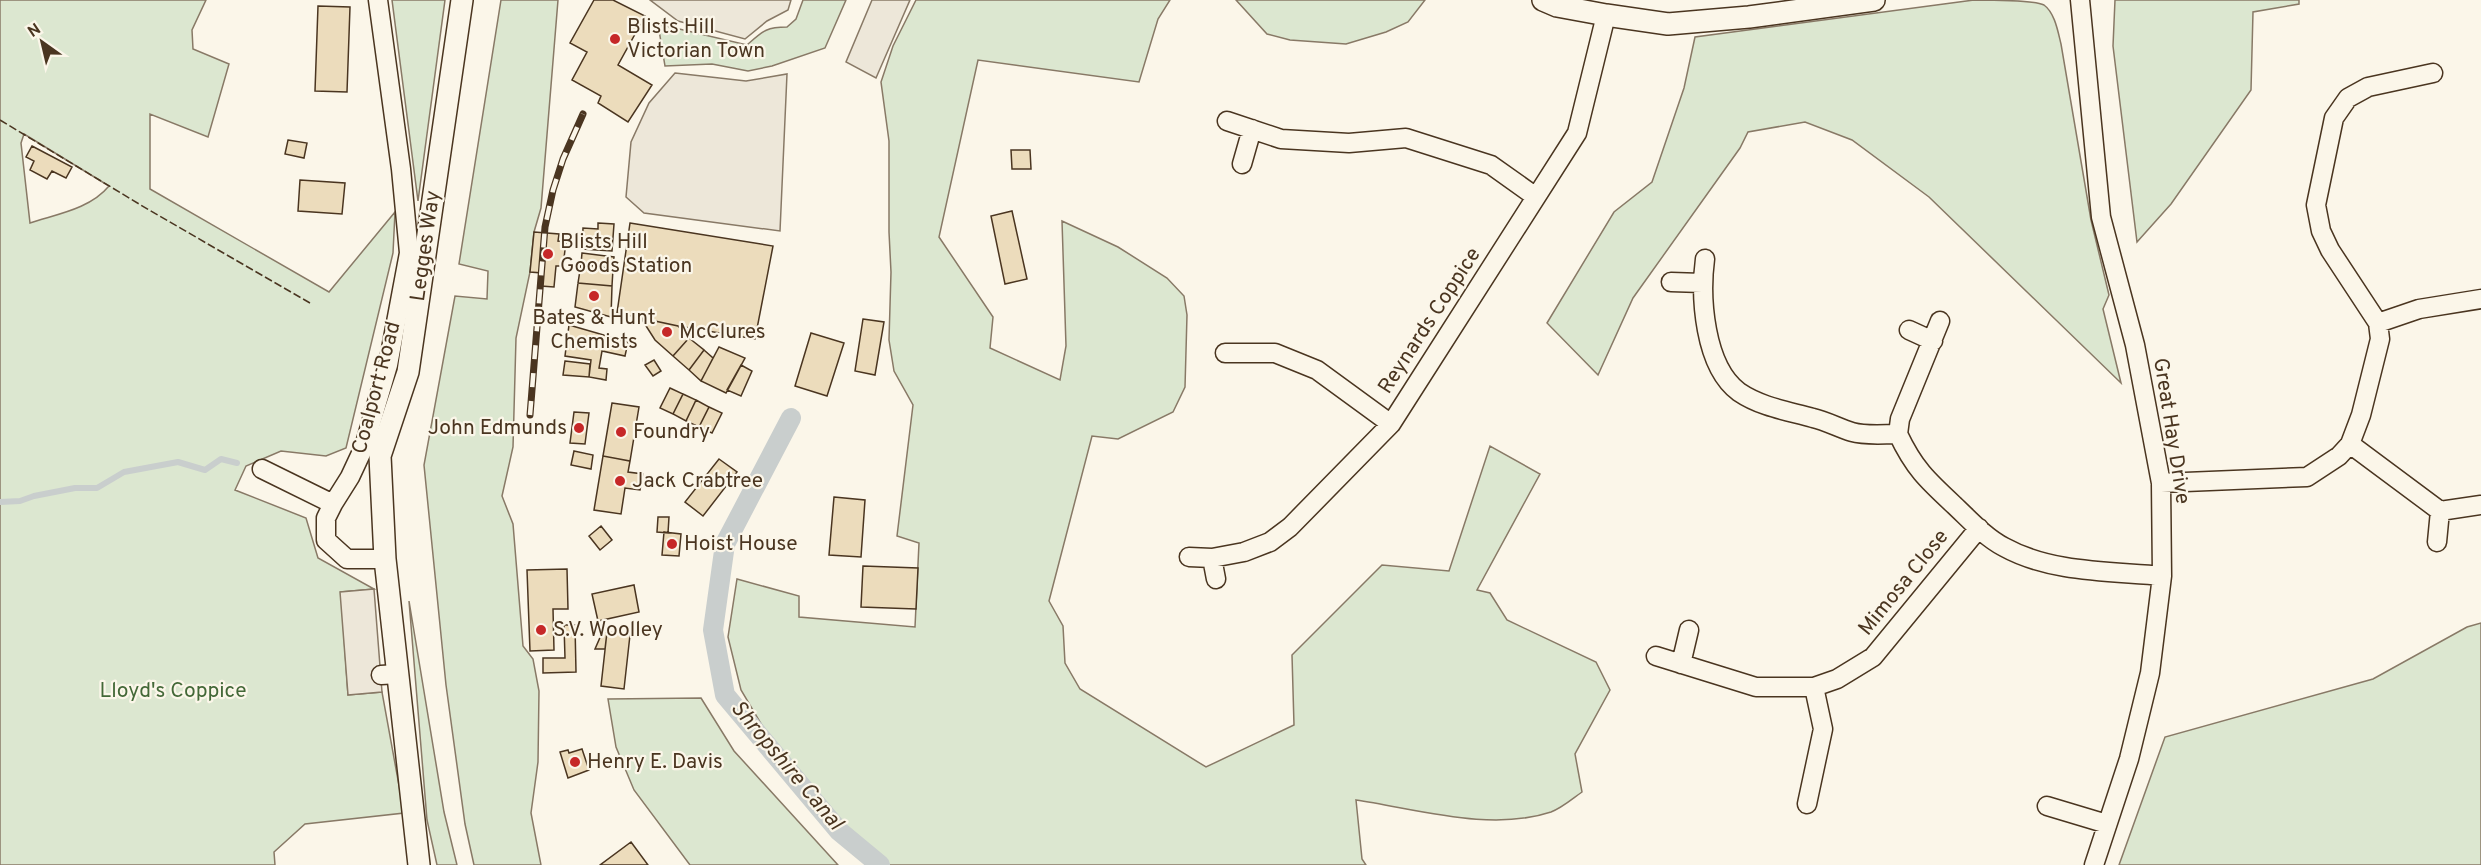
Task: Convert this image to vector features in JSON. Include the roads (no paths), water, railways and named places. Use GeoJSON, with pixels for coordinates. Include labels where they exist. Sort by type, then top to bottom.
{"type":"FeatureCollection","features":[{"type":"Feature","properties":{"kind":"street","name":"Coalport Road"},"geometry":{"type":"LineString","coordinates":[[378,0],[400,163],[408,253],[388,365],[364,447],[351,477],[326,518],[326,540],[347,559],[385,560]]}},
{"type":"Feature","properties":{"kind":"street","name":"Legges Way"},"geometry":{"type":"LineString","coordinates":[[385,560],[380,456],[408,372],[462,0]]}},
{"type":"Feature","properties":{"kind":"street"},"geometry":{"type":"LineString","coordinates":[[1543,0],[1557,6],[1668,24],[1749,17],[1874,0]]}},
{"type":"Feature","properties":{"kind":"street","name":"Great Hay Drive"},"geometry":{"type":"LineString","coordinates":[[2080,0],[2101,217],[2135,345],[2161,483],[2162,576],[2150,673],[2129,759],[2094,865]]}},
{"type":"Feature","properties":{"kind":"street","name":"Reynards Coppice"},"geometry":{"type":"LineString","coordinates":[[1190,557],[1212,558],[1244,552],[1270,542],[1290,527],[1391,424],[1577,133],[1606,15]]}},
{"type":"Feature","properties":{"kind":"street"},"geometry":{"type":"LineString","coordinates":[[2161,483],[2307,477],[2339,456],[2350,444],[2361,415],[2380,339],[2378,324],[2330,250],[2321,231],[2316,205],[2334,118],[2348,98],[2368,87],[2433,73]]}},
{"type":"Feature","properties":{"kind":"street"},"geometry":{"type":"LineString","coordinates":[[1227,121],[1281,139],[1349,142],[1406,138],[1491,165],[1536,197]]}},
{"type":"Feature","properties":{"kind":"street"},"geometry":{"type":"LineString","coordinates":[[1242,164],[1252,129]]}},
{"type":"Feature","properties":{"kind":"street"},"geometry":{"type":"LineString","coordinates":[[1705,259],[1702,283],[1703,307],[1714,356],[1738,391],[1787,413],[1814,418],[1853,432],[1898,434]]}},
{"type":"Feature","properties":{"kind":"street"},"geometry":{"type":"LineString","coordinates":[[1671,282],[1702,283]]}},
{"type":"Feature","properties":{"kind":"street"},"geometry":{"type":"LineString","coordinates":[[2378,324],[2419,309],[2481,299]]}},
{"type":"Feature","properties":{"kind":"street"},"geometry":{"type":"LineString","coordinates":[[1940,321],[1900,419],[1898,434],[1910,460],[1921,473],[1979,528],[2003,546],[2029,558],[2061,566],[2162,576]]}},
{"type":"Feature","properties":{"kind":"street"},"geometry":{"type":"LineString","coordinates":[[1909,330],[1933,340]]}},
{"type":"Feature","properties":{"kind":"street"},"geometry":{"type":"LineString","coordinates":[[1226,353],[1275,353],[1317,370],[1391,424]]}},
{"type":"Feature","properties":{"kind":"street"},"geometry":{"type":"LineString","coordinates":[[2350,444],[2440,511],[2481,505]]}},
{"type":"Feature","properties":{"kind":"street"},"geometry":{"type":"LineString","coordinates":[[262,469],[333,504]]}},
{"type":"Feature","properties":{"kind":"street"},"geometry":{"type":"LineString","coordinates":[[2437,542],[2440,511]]}},
{"type":"Feature","properties":{"kind":"street","name":"Mimosa Close"},"geometry":{"type":"LineString","coordinates":[[1656,656],[1756,687],[1814,687],[1837,679],[1873,657],[1979,528]]}},
{"type":"Feature","properties":{"kind":"street"},"geometry":{"type":"LineString","coordinates":[[1212,558],[1216,579]]}},
{"type":"Feature","properties":{"kind":"street"},"geometry":{"type":"LineString","coordinates":[[385,560],[389,674],[419,865]]}},
{"type":"Feature","properties":{"kind":"street"},"geometry":{"type":"LineString","coordinates":[[1680,664],[1689,630]]}},
{"type":"Feature","properties":{"kind":"street"},"geometry":{"type":"LineString","coordinates":[[1807,804],[1823,729],[1814,687]]}},
{"type":"Feature","properties":{"kind":"street"},"geometry":{"type":"LineString","coordinates":[[2047,806],[2107,824]]}},
{"type":"Feature","properties":{"kind":"waterway","name":"Shropshire Canal"},"geometry":{"type":"LineString","coordinates":[[791,418],[725,544],[713,630],[725,695],[839,831],[880,865]]}},
{"type":"Feature","properties":{"kind":"waterway"},"geometry":{"type":"LineString","coordinates":[[0,502],[20,501],[75,488],[97,488],[124,472],[178,462],[205,470],[221,459],[237,463]]}},
{"type":"Feature","properties":{"kind":"railway"},"geometry":{"type":"LineString","coordinates":[[530,415],[545,227],[563,159],[583,114]]}},
{"type":"Feature","properties":{"kind":"place","name":"Blists Hill Victorian Town"},"geometry":{"type":"Point","coordinates":[615,39]}},
{"type":"Feature","properties":{"kind":"place","name":"Blists Hill Goods Station"},"geometry":{"type":"Point","coordinates":[548,254]}},
{"type":"Feature","properties":{"kind":"place","name":"Bates & Hunt Chemists"},"geometry":{"type":"Point","coordinates":[594,296]}},
{"type":"Feature","properties":{"kind":"place","name":"McClures"},"geometry":{"type":"Point","coordinates":[667,332]}},
{"type":"Feature","properties":{"kind":"place","name":"John Edmunds"},"geometry":{"type":"Point","coordinates":[579,428]}},
{"type":"Feature","properties":{"kind":"place","name":"Foundry"},"geometry":{"type":"Point","coordinates":[621,432]}},
{"type":"Feature","properties":{"kind":"place","name":"Jack Crabtree"},"geometry":{"type":"Point","coordinates":[620,481]}},
{"type":"Feature","properties":{"kind":"place","name":"Hoist House"},"geometry":{"type":"Point","coordinates":[672,544]}},
{"type":"Feature","properties":{"kind":"place","name":"S.V. Woolley"},"geometry":{"type":"Point","coordinates":[541,630]}},
{"type":"Feature","properties":{"kind":"place","name":"Henry E. Davis"},"geometry":{"type":"Point","coordinates":[575,762]}},
{"type":"Feature","properties":{"kind":"park label","name":"Lloyd's Coppice"},"geometry":{"type":"Point","coordinates":[173,691]}}]}
